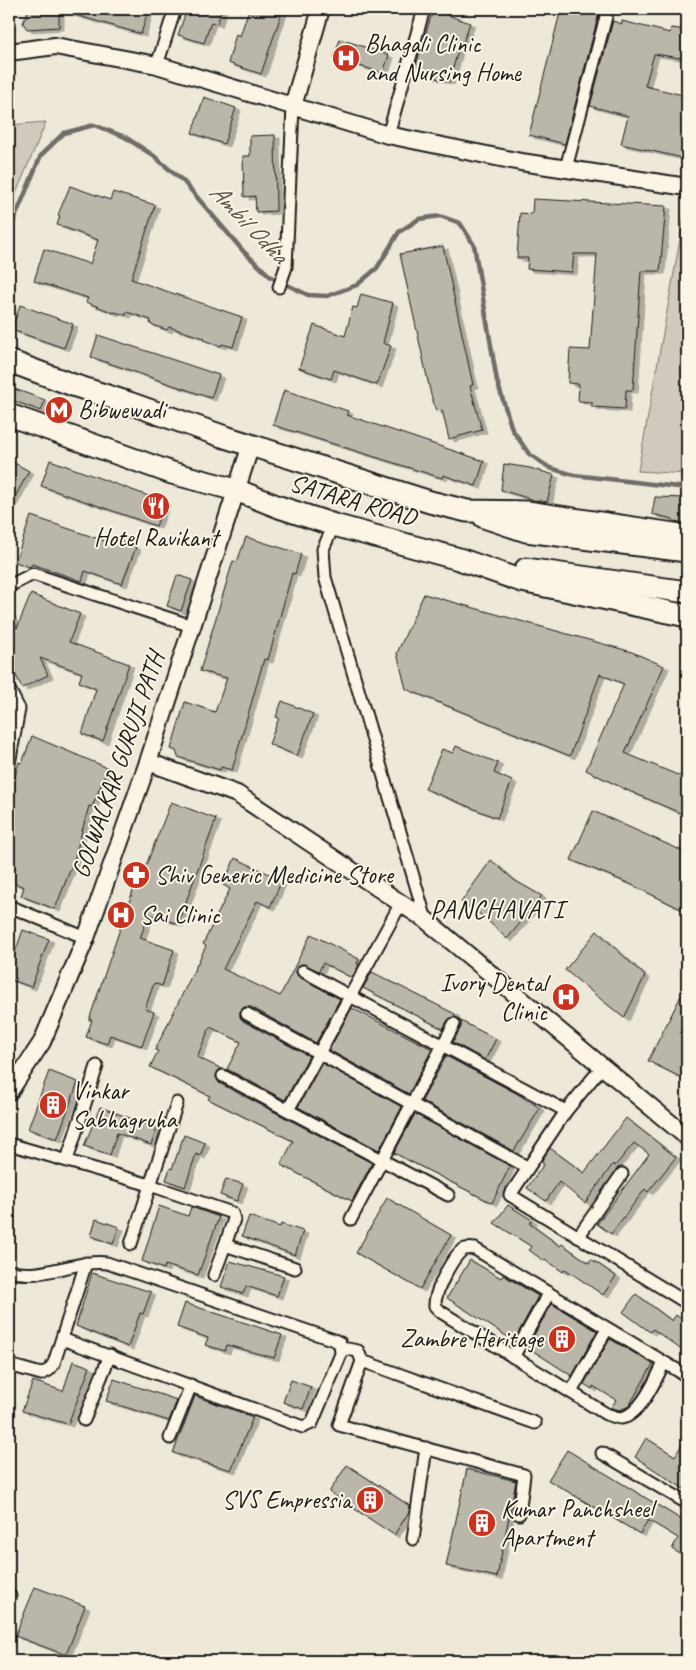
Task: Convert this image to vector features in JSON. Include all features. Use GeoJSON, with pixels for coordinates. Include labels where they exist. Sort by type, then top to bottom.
{"type":"FeatureCollection","features":[{"type":"Feature","properties":{"kind":"highway","name":"SATARA ROAD"},"geometry":{"type":"LineString","coordinates":[[9,361],[73,385],[252,445],[430,502],[467,511],[527,512],[687,536]]}},
{"type":"Feature","properties":{"kind":"highway","name":"SATARA ROAD"},"geometry":{"type":"LineString","coordinates":[[9,415],[172,473],[236,490],[279,507],[459,559],[522,581],[687,616]]}},
{"type":"Feature","properties":{"kind":"highway"},"geometry":{"type":"LineString","coordinates":[[467,511],[526,531],[687,551]]}},
{"type":"Feature","properties":{"kind":"highway"},"geometry":{"type":"LineString","coordinates":[[459,559],[687,592]]}},
{"type":"Feature","properties":{"kind":"street"},"geometry":{"type":"LineString","coordinates":[[157,65],[174,9]]}},
{"type":"Feature","properties":{"kind":"street"},"geometry":{"type":"LineString","coordinates":[[278,287],[286,267],[293,106],[321,9]]}},
{"type":"Feature","properties":{"kind":"street"},"geometry":{"type":"LineString","coordinates":[[388,136],[424,9]]}},
{"type":"Feature","properties":{"kind":"street"},"geometry":{"type":"LineString","coordinates":[[566,168],[608,9]]}},
{"type":"Feature","properties":{"kind":"street"},"geometry":{"type":"LineString","coordinates":[[9,52],[55,46],[157,65],[388,136],[521,162],[687,187]]}},
{"type":"Feature","properties":{"kind":"street","name":"GOLWALKAR GURUJI PATH"},"geometry":{"type":"LineString","coordinates":[[9,1092],[42,1042],[86,938],[148,762],[252,445]]}},
{"type":"Feature","properties":{"kind":"street"},"geometry":{"type":"LineString","coordinates":[[334,524],[323,549],[325,577],[426,920]]}},
{"type":"Feature","properties":{"kind":"street"},"geometry":{"type":"LineString","coordinates":[[9,586],[34,574],[192,626]]}},
{"type":"Feature","properties":{"kind":"street"},"geometry":{"type":"LineString","coordinates":[[9,689],[19,709],[9,764]]}},
{"type":"Feature","properties":{"kind":"street"},"geometry":{"type":"LineString","coordinates":[[148,762],[237,794],[426,920],[687,1137]]}},
{"type":"Feature","properties":{"kind":"street"},"geometry":{"type":"LineString","coordinates":[[288,1110],[400,903]]}},
{"type":"Feature","properties":{"kind":"street"},"geometry":{"type":"LineString","coordinates":[[9,906],[86,938]]}},
{"type":"Feature","properties":{"kind":"street"},"geometry":{"type":"LineString","coordinates":[[303,971],[566,1111]]}},
{"type":"Feature","properties":{"kind":"street"},"geometry":{"type":"LineString","coordinates":[[246,1014],[527,1167]]}},
{"type":"Feature","properties":{"kind":"street"},"geometry":{"type":"LineString","coordinates":[[351,1219],[454,1024]]}},
{"type":"Feature","properties":{"kind":"street"},"geometry":{"type":"LineString","coordinates":[[67,1160],[97,1066]]}},
{"type":"Feature","properties":{"kind":"street"},"geometry":{"type":"LineString","coordinates":[[602,1067],[566,1111],[510,1195],[687,1303]]}},
{"type":"Feature","properties":{"kind":"street"},"geometry":{"type":"LineString","coordinates":[[223,1076],[448,1194]]}},
{"type":"Feature","properties":{"kind":"street"},"geometry":{"type":"LineString","coordinates":[[131,1244],[177,1103]]}},
{"type":"Feature","properties":{"kind":"street"},"geometry":{"type":"LineString","coordinates":[[9,1144],[150,1185],[232,1214],[234,1219],[214,1275]]}},
{"type":"Feature","properties":{"kind":"street"},"geometry":{"type":"LineString","coordinates":[[578,1238],[622,1174]]}},
{"type":"Feature","properties":{"kind":"street"},"geometry":{"type":"LineString","coordinates":[[225,1245],[295,1268]]}},
{"type":"Feature","properties":{"kind":"street"},"geometry":{"type":"LineString","coordinates":[[664,1363],[643,1401],[632,1414],[620,1418],[606,1414],[441,1312],[435,1306],[436,1292],[460,1252],[467,1248],[475,1248],[687,1376]]}},
{"type":"Feature","properties":{"kind":"street"},"geometry":{"type":"LineString","coordinates":[[9,1271],[38,1273],[94,1261],[108,1263],[334,1340],[340,1343],[342,1354],[312,1423],[303,1427],[62,1339]]}},
{"type":"Feature","properties":{"kind":"street"},"geometry":{"type":"LineString","coordinates":[[9,1365],[41,1374],[49,1370],[54,1363],[86,1263]]}},
{"type":"Feature","properties":{"kind":"street"},"geometry":{"type":"LineString","coordinates":[[513,1356],[549,1293]]}},
{"type":"Feature","properties":{"kind":"street"},"geometry":{"type":"LineString","coordinates":[[571,1392],[607,1328]]}},
{"type":"Feature","properties":{"kind":"street"},"geometry":{"type":"LineString","coordinates":[[342,1348],[358,1351],[362,1361],[339,1425],[524,1475],[519,1514]]}},
{"type":"Feature","properties":{"kind":"street"},"geometry":{"type":"LineString","coordinates":[[84,1420],[110,1355]]}},
{"type":"Feature","properties":{"kind":"street"},"geometry":{"type":"LineString","coordinates":[[362,1361],[535,1423]]}},
{"type":"Feature","properties":{"kind":"street"},"geometry":{"type":"LineString","coordinates":[[170,1438],[191,1385]]}},
{"type":"Feature","properties":{"kind":"street"},"geometry":{"type":"LineString","coordinates":[[413,1539],[426,1448]]}},
{"type":"Feature","properties":{"kind":"street"},"geometry":{"type":"LineString","coordinates":[[602,1453],[687,1502]]}},
{"type":"Feature","properties":{"kind":"shaded area"},"geometry":{"type":"Polygon","coordinates":[[[46,122],[9,210],[9,125],[46,122]]]}},
{"type":"Feature","properties":{"kind":"shaded area"},"geometry":{"type":"Polygon","coordinates":[[[687,201],[687,474],[638,471],[687,201]]]}},
{"type":"Feature","properties":{"kind":"building"},"geometry":{"type":"Polygon","coordinates":[[[29,9],[59,9],[59,27],[27,29],[23,23],[29,9]]]}},
{"type":"Feature","properties":{"kind":"building"},"geometry":{"type":"Polygon","coordinates":[[[65,9],[140,9],[148,11],[141,34],[65,12],[65,9]]]}},
{"type":"Feature","properties":{"kind":"building"},"geometry":{"type":"Polygon","coordinates":[[[187,9],[222,9],[217,24],[211,22],[204,43],[178,35],[187,9]]]}},
{"type":"Feature","properties":{"kind":"building"},"geometry":{"type":"Polygon","coordinates":[[[249,9],[283,9],[261,74],[228,63],[236,34],[240,36],[249,9]]]}},
{"type":"Feature","properties":{"kind":"building"},"geometry":{"type":"Polygon","coordinates":[[[561,9],[580,9],[599,13],[565,144],[529,135],[561,9]]]}},
{"type":"Feature","properties":{"kind":"building"},"geometry":{"type":"Polygon","coordinates":[[[433,10],[470,23],[461,48],[459,47],[449,82],[414,71],[433,10]]]}},
{"type":"Feature","properties":{"kind":"building"},"geometry":{"type":"Polygon","coordinates":[[[613,21],[622,24],[622,21],[670,33],[671,28],[687,30],[687,59],[654,54],[645,86],[687,96],[687,159],[621,144],[628,116],[590,106],[613,21]]]}},
{"type":"Feature","properties":{"kind":"building"},"geometry":{"type":"Polygon","coordinates":[[[340,39],[389,55],[383,73],[334,58],[340,39]]]}},
{"type":"Feature","properties":{"kind":"building"},"geometry":{"type":"Polygon","coordinates":[[[204,97],[236,108],[224,144],[192,133],[204,97]]]}},
{"type":"Feature","properties":{"kind":"building"},"geometry":{"type":"Polygon","coordinates":[[[275,135],[276,211],[256,212],[255,196],[244,197],[243,156],[250,156],[250,136],[275,135]]]}},
{"type":"Feature","properties":{"kind":"building"},"geometry":{"type":"Polygon","coordinates":[[[70,186],[110,200],[113,192],[155,205],[131,279],[242,317],[233,347],[222,344],[221,346],[203,340],[204,338],[169,327],[167,330],[150,324],[151,320],[127,312],[126,315],[114,313],[86,302],[88,298],[34,281],[44,249],[90,264],[98,240],[57,225],[60,216],[58,215],[70,186]]]}},
{"type":"Feature","properties":{"kind":"building"},"geometry":{"type":"Polygon","coordinates":[[[533,199],[666,206],[660,271],[641,271],[633,390],[626,390],[625,409],[592,407],[592,402],[578,401],[579,384],[568,383],[570,349],[590,350],[597,254],[574,254],[572,272],[527,269],[528,258],[517,258],[520,213],[532,214],[533,199]]]}},
{"type":"Feature","properties":{"kind":"building"},"geometry":{"type":"Polygon","coordinates":[[[443,246],[473,385],[470,386],[482,430],[449,439],[442,410],[436,411],[431,395],[400,254],[443,246]]]}},
{"type":"Feature","properties":{"kind":"building"},"geometry":{"type":"Polygon","coordinates":[[[361,294],[393,303],[383,343],[391,346],[377,385],[334,370],[331,379],[299,368],[314,325],[345,336],[353,307],[357,308],[361,294]]]}},
{"type":"Feature","properties":{"kind":"building"},"geometry":{"type":"Polygon","coordinates":[[[20,305],[73,324],[64,348],[12,330],[20,305]]]}},
{"type":"Feature","properties":{"kind":"building"},"geometry":{"type":"Polygon","coordinates":[[[98,335],[219,375],[211,398],[91,357],[98,335]]]}},
{"type":"Feature","properties":{"kind":"building"},"geometry":{"type":"Polygon","coordinates":[[[9,387],[45,400],[41,411],[9,399],[9,387]]]}},
{"type":"Feature","properties":{"kind":"building"},"geometry":{"type":"Polygon","coordinates":[[[284,390],[348,411],[347,415],[484,461],[476,486],[443,475],[442,478],[273,425],[284,390]]]}},
{"type":"Feature","properties":{"kind":"building"},"geometry":{"type":"Polygon","coordinates":[[[9,460],[29,471],[9,508],[9,460]]]}},
{"type":"Feature","properties":{"kind":"building"},"geometry":{"type":"Polygon","coordinates":[[[50,460],[165,502],[156,526],[41,486],[50,460]]]}},
{"type":"Feature","properties":{"kind":"building"},"geometry":{"type":"Polygon","coordinates":[[[504,464],[530,468],[554,475],[547,502],[501,490],[504,464]]]}},
{"type":"Feature","properties":{"kind":"building"},"geometry":{"type":"Polygon","coordinates":[[[655,497],[687,498],[687,523],[673,521],[673,519],[652,514],[655,497]]]}},
{"type":"Feature","properties":{"kind":"building"},"geometry":{"type":"Polygon","coordinates":[[[31,516],[105,541],[106,536],[136,547],[122,584],[85,571],[82,581],[32,564],[30,567],[15,562],[31,516]]]}},
{"type":"Feature","properties":{"kind":"building"},"geometry":{"type":"Polygon","coordinates":[[[246,537],[301,554],[295,574],[292,573],[268,660],[264,659],[232,770],[221,767],[220,770],[178,757],[176,751],[171,749],[185,702],[215,712],[227,678],[200,671],[233,561],[237,562],[246,537]]]}},
{"type":"Feature","properties":{"kind":"building"},"geometry":{"type":"Polygon","coordinates":[[[177,575],[192,580],[181,611],[167,606],[177,575]]]}},
{"type":"Feature","properties":{"kind":"building"},"geometry":{"type":"Polygon","coordinates":[[[31,594],[80,614],[69,642],[129,664],[103,741],[82,734],[96,689],[79,682],[82,673],[40,658],[48,675],[22,688],[9,661],[9,611],[17,628],[31,594]]]}},
{"type":"Feature","properties":{"kind":"building"},"geometry":{"type":"Polygon","coordinates":[[[424,594],[632,652],[664,666],[625,753],[687,779],[687,816],[586,770],[624,684],[600,674],[570,756],[406,689],[397,653],[424,594]]]}},
{"type":"Feature","properties":{"kind":"building"},"geometry":{"type":"Polygon","coordinates":[[[282,701],[313,714],[297,756],[269,744],[279,718],[276,717],[282,701]]]}},
{"type":"Feature","properties":{"kind":"building"},"geometry":{"type":"Polygon","coordinates":[[[32,736],[108,768],[92,807],[89,806],[74,860],[55,909],[21,896],[24,887],[9,881],[9,798],[19,762],[22,763],[32,736]]]}},
{"type":"Feature","properties":{"kind":"building"},"geometry":{"type":"Polygon","coordinates":[[[456,746],[498,763],[494,773],[512,781],[497,818],[425,789],[442,749],[453,753],[456,746]]]}},
{"type":"Feature","properties":{"kind":"building"},"geometry":{"type":"Polygon","coordinates":[[[171,802],[216,819],[178,924],[149,914],[140,938],[174,950],[162,986],[154,983],[145,1009],[154,1012],[142,1046],[110,1035],[107,1044],[86,1037],[92,1020],[89,1020],[141,867],[145,868],[171,802]]]}},
{"type":"Feature","properties":{"kind":"building"},"geometry":{"type":"Polygon","coordinates":[[[593,811],[687,853],[687,912],[628,883],[571,860],[593,811]]]}},
{"type":"Feature","properties":{"kind":"building"},"geometry":{"type":"Polygon","coordinates":[[[235,858],[282,880],[270,907],[257,901],[223,969],[280,996],[311,934],[359,959],[357,964],[359,965],[352,978],[323,963],[319,971],[303,964],[297,967],[296,972],[299,977],[340,999],[316,1043],[251,1007],[244,1007],[240,1011],[240,1017],[243,1021],[309,1056],[285,1100],[227,1069],[241,1042],[210,1027],[197,1057],[222,1069],[216,1076],[219,1083],[372,1163],[352,1201],[281,1165],[293,1141],[208,1099],[210,1096],[150,1067],[158,1051],[155,1050],[206,946],[203,944],[230,889],[223,885],[235,858]]]}},
{"type":"Feature","properties":{"kind":"building"},"geometry":{"type":"Polygon","coordinates":[[[491,860],[514,880],[542,896],[507,939],[484,917],[461,902],[491,860]]]}},
{"type":"Feature","properties":{"kind":"building"},"geometry":{"type":"Polygon","coordinates":[[[23,930],[49,939],[31,987],[9,979],[9,969],[23,930]]]}},
{"type":"Feature","properties":{"kind":"building"},"geometry":{"type":"Polygon","coordinates":[[[597,931],[645,976],[624,1018],[565,970],[597,931]]]}},
{"type":"Feature","properties":{"kind":"building"},"geometry":{"type":"Polygon","coordinates":[[[372,972],[455,1014],[454,1017],[448,1020],[443,1029],[363,988],[372,972]]]}},
{"type":"Feature","properties":{"kind":"building"},"geometry":{"type":"Polygon","coordinates":[[[687,984],[687,1073],[684,1079],[648,1061],[687,984]]]}},
{"type":"Feature","properties":{"kind":"building"},"geometry":{"type":"Polygon","coordinates":[[[352,1008],[432,1049],[409,1094],[329,1050],[352,1008]]]}},
{"type":"Feature","properties":{"kind":"building"},"geometry":{"type":"Polygon","coordinates":[[[461,1021],[496,1039],[485,1060],[453,1042],[461,1027],[461,1021]]]}},
{"type":"Feature","properties":{"kind":"building"},"geometry":{"type":"Polygon","coordinates":[[[446,1056],[516,1093],[540,1108],[514,1151],[422,1101],[446,1056]]]}},
{"type":"Feature","properties":{"kind":"building"},"geometry":{"type":"Polygon","coordinates":[[[322,1063],[402,1107],[379,1150],[298,1107],[322,1063]]]}},
{"type":"Feature","properties":{"kind":"building","name":"Vinkar Sabhagruha"},"geometry":{"type":"Polygon","coordinates":[[[49,1071],[78,1082],[57,1139],[28,1129],[49,1071]]]}},
{"type":"Feature","properties":{"kind":"building"},"geometry":{"type":"Polygon","coordinates":[[[100,1107],[157,1128],[151,1145],[117,1133],[110,1155],[84,1146],[100,1107]]]}},
{"type":"Feature","properties":{"kind":"building"},"geometry":{"type":"Polygon","coordinates":[[[415,1114],[510,1166],[492,1203],[394,1153],[415,1114]]]}},
{"type":"Feature","properties":{"kind":"building"},"geometry":{"type":"Polygon","coordinates":[[[626,1118],[676,1157],[648,1192],[645,1189],[611,1234],[597,1224],[649,1154],[634,1143],[615,1166],[613,1164],[585,1203],[559,1182],[546,1201],[527,1188],[544,1164],[541,1162],[550,1148],[584,1173],[626,1118]]]}},
{"type":"Feature","properties":{"kind":"building"},"geometry":{"type":"Polygon","coordinates":[[[184,1135],[205,1143],[200,1156],[196,1154],[185,1187],[166,1180],[184,1135]]]}},
{"type":"Feature","properties":{"kind":"building"},"geometry":{"type":"Polygon","coordinates":[[[226,1179],[243,1184],[237,1201],[220,1195],[226,1179]]]}},
{"type":"Feature","properties":{"kind":"building"},"geometry":{"type":"Polygon","coordinates":[[[387,1198],[451,1235],[420,1289],[356,1253],[387,1198]]]}},
{"type":"Feature","properties":{"kind":"building"},"geometry":{"type":"Polygon","coordinates":[[[508,1205],[532,1220],[530,1224],[560,1246],[562,1244],[589,1263],[591,1259],[616,1276],[603,1295],[565,1269],[563,1272],[545,1259],[544,1261],[529,1250],[532,1247],[494,1223],[508,1205]]]}},
{"type":"Feature","properties":{"kind":"building"},"geometry":{"type":"Polygon","coordinates":[[[159,1206],[188,1216],[191,1207],[219,1217],[198,1275],[165,1265],[164,1269],[142,1261],[159,1206]]]}},
{"type":"Feature","properties":{"kind":"building"},"geometry":{"type":"Polygon","coordinates":[[[249,1216],[280,1227],[281,1224],[303,1231],[295,1255],[242,1236],[249,1216]]]}},
{"type":"Feature","properties":{"kind":"building"},"geometry":{"type":"Polygon","coordinates":[[[96,1219],[119,1227],[113,1244],[91,1236],[96,1219]]]}},
{"type":"Feature","properties":{"kind":"building"},"geometry":{"type":"Polygon","coordinates":[[[470,1260],[501,1278],[503,1275],[538,1296],[514,1341],[447,1298],[470,1260]]]}},
{"type":"Feature","properties":{"kind":"building"},"geometry":{"type":"Polygon","coordinates":[[[230,1261],[284,1276],[277,1296],[246,1286],[243,1294],[221,1287],[230,1261]]]}},
{"type":"Feature","properties":{"kind":"building"},"geometry":{"type":"Polygon","coordinates":[[[92,1273],[151,1292],[143,1314],[140,1313],[128,1347],[76,1326],[92,1273]]]}},
{"type":"Feature","properties":{"kind":"building"},"geometry":{"type":"Polygon","coordinates":[[[636,1294],[672,1321],[676,1315],[687,1323],[687,1354],[653,1329],[650,1332],[623,1312],[636,1294]]]}},
{"type":"Feature","properties":{"kind":"building"},"geometry":{"type":"Polygon","coordinates":[[[185,1303],[282,1335],[274,1358],[227,1345],[225,1351],[205,1345],[208,1338],[177,1327],[185,1303]]]}},
{"type":"Feature","properties":{"kind":"building","name":"Zambre Heritage"},"geometry":{"type":"Polygon","coordinates":[[[552,1304],[597,1331],[572,1376],[527,1347],[552,1304]]]}},
{"type":"Feature","properties":{"kind":"building"},"geometry":{"type":"Polygon","coordinates":[[[610,1339],[653,1364],[629,1406],[620,1410],[611,1408],[616,1400],[593,1386],[592,1389],[584,1384],[610,1339]]]}},
{"type":"Feature","properties":{"kind":"building"},"geometry":{"type":"Polygon","coordinates":[[[73,1361],[90,1367],[68,1424],[22,1411],[33,1381],[63,1391],[73,1361]]]}},
{"type":"Feature","properties":{"kind":"building"},"geometry":{"type":"Polygon","coordinates":[[[114,1379],[177,1400],[169,1421],[106,1401],[114,1379]]]}},
{"type":"Feature","properties":{"kind":"building"},"geometry":{"type":"Polygon","coordinates":[[[291,1380],[311,1387],[303,1409],[283,1402],[291,1380]]]}},
{"type":"Feature","properties":{"kind":"building"},"geometry":{"type":"Polygon","coordinates":[[[195,1396],[253,1417],[231,1470],[173,1453],[195,1396]]]}},
{"type":"Feature","properties":{"kind":"building"},"geometry":{"type":"Polygon","coordinates":[[[687,1436],[687,1491],[635,1457],[646,1438],[675,1456],[687,1436]]]}},
{"type":"Feature","properties":{"kind":"building"},"geometry":{"type":"Polygon","coordinates":[[[567,1450],[687,1523],[687,1558],[672,1549],[678,1538],[648,1520],[640,1534],[548,1480],[567,1450]]]}},
{"type":"Feature","properties":{"kind":"building","name":"SVS Empressia"},"geometry":{"type":"Polygon","coordinates":[[[347,1465],[410,1506],[409,1512],[394,1535],[329,1492],[347,1465]]]}},
{"type":"Feature","properties":{"kind":"building","name":"Kumar Panchsheel Apartment"},"geometry":{"type":"Polygon","coordinates":[[[467,1469],[516,1481],[497,1577],[446,1566],[467,1469]]]}},
{"type":"Feature","properties":{"kind":"building"},"geometry":{"type":"Polygon","coordinates":[[[35,1587],[85,1606],[66,1655],[15,1636],[35,1587]]]}},
{"type":"Feature","properties":{"kind":"waterway","name":"Ambil Odha"},"geometry":{"type":"LineString","coordinates":[[9,232],[41,155],[64,133],[94,125],[125,137],[154,156],[184,182],[244,252],[271,277],[308,295],[327,296],[357,285],[377,268],[399,232],[419,219],[440,216],[460,223],[474,245],[497,381],[512,429],[529,454],[550,468],[574,475],[687,488]]}},
{"type":"Feature","properties":{"kind":"place","name":"Bhagali Clinic and Nursing Home"},"geometry":{"type":"Point","coordinates":[346,58]}},
{"type":"Feature","properties":{"kind":"place","name":"Bibwewadi"},"geometry":{"type":"Point","coordinates":[59,410]}},
{"type":"Feature","properties":{"kind":"place","name":"Hotel Ravikant"},"geometry":{"type":"Point","coordinates":[156,506]}},
{"type":"Feature","properties":{"kind":"place","name":"Shiv Generic Medicine Store"},"geometry":{"type":"Point","coordinates":[136,875]}},
{"type":"Feature","properties":{"kind":"place","name":"Sai Clinic"},"geometry":{"type":"Point","coordinates":[121,915]}},
{"type":"Feature","properties":{"kind":"place","name":"Ivory Dental Clinic"},"geometry":{"type":"Point","coordinates":[566,997]}},
{"type":"Feature","properties":{"kind":"place","name":"Vinkar Sabhagruha"},"geometry":{"type":"Point","coordinates":[53,1105]}},
{"type":"Feature","properties":{"kind":"place","name":"Zambre Heritage"},"geometry":{"type":"Point","coordinates":[562,1339]}},
{"type":"Feature","properties":{"kind":"place","name":"SVS Empressia"},"geometry":{"type":"Point","coordinates":[370,1500]}},
{"type":"Feature","properties":{"kind":"place","name":"Kumar Panchsheel Apartment"},"geometry":{"type":"Point","coordinates":[482,1523]}},
{"type":"Feature","properties":{"kind":"district","name":"PANCHAVATI"},"geometry":{"type":"Point","coordinates":[497,909]}}]}
